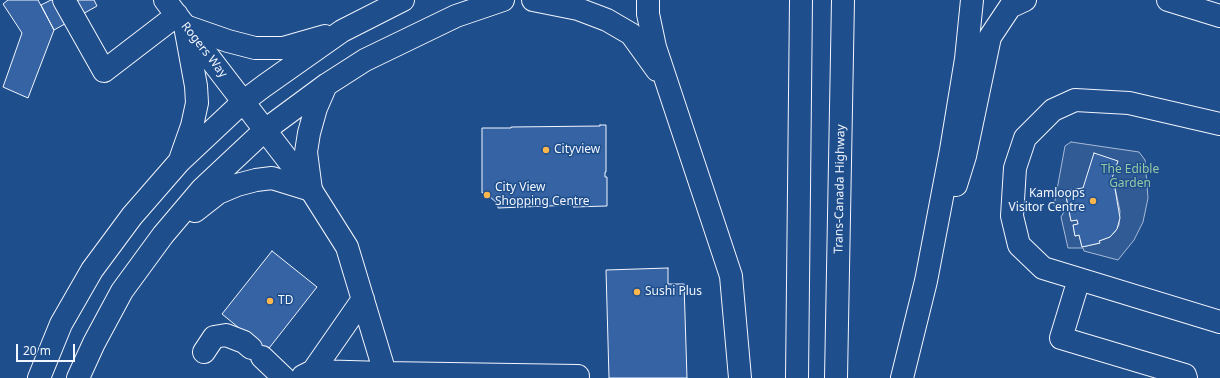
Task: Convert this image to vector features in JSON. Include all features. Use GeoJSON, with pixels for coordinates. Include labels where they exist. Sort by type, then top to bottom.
{"type":"FeatureCollection","features":[{"type":"Feature","properties":{"kind":"main road"},"geometry":{"type":"LineString","coordinates":[[64,0],[104,71],[176,13]]}},
{"type":"Feature","properties":{"kind":"main road"},"geometry":{"type":"LineString","coordinates":[[38,378],[61,324],[92,270],[132,216],[179,162],[244,101],[342,31],[403,0]]}},
{"type":"Feature","properties":{"kind":"main road"},"geometry":{"type":"LineString","coordinates":[[78,378],[94,343],[122,291],[163,235],[202,189],[265,130],[326,85],[365,60],[456,16],[503,0]]}},
{"type":"Feature","properties":{"kind":"main road"},"geometry":{"type":"LineString","coordinates":[[533,0],[578,9],[607,20],[631,34],[667,83]]}},
{"type":"Feature","properties":{"kind":"main road"},"geometry":{"type":"LineString","coordinates":[[648,0],[648,14],[655,46],[730,276],[740,378]]}},
{"type":"Feature","properties":{"kind":"main road"},"geometry":{"type":"LineString","coordinates":[[797,378],[801,0]]}},
{"type":"Feature","properties":{"kind":"main road","name":"Trans-Canada Highway"},"geometry":{"type":"LineString","coordinates":[[836,378],[843,0]]}},
{"type":"Feature","properties":{"kind":"main road"},"geometry":{"type":"LineString","coordinates":[[926,282],[965,67],[972,0]]}},
{"type":"Feature","properties":{"kind":"main road"},"geometry":{"type":"LineString","coordinates":[[902,378],[926,282],[965,156],[990,38],[1010,7],[1025,0]]}},
{"type":"Feature","properties":{"kind":"main road"},"geometry":{"type":"LineString","coordinates":[[1168,0],[1220,16]]}},
{"type":"Feature","properties":{"kind":"main road"},"geometry":{"type":"LineString","coordinates":[[176,13],[228,41],[255,48],[284,48],[342,31]]}},
{"type":"Feature","properties":{"kind":"main road"},"geometry":{"type":"LineString","coordinates":[[176,13],[196,86],[197,104],[192,126],[179,162]]}},
{"type":"Feature","properties":{"kind":"main road","name":"Rogers Way"},"geometry":{"type":"LineString","coordinates":[[176,13],[311,190],[347,247],[385,373]]}},
{"type":"Feature","properties":{"kind":"main road"},"geometry":{"type":"LineString","coordinates":[[163,235],[218,194],[237,185],[272,178],[311,190],[306,152],[309,133],[316,108],[326,85]]}},
{"type":"Feature","properties":{"kind":"main road"},"geometry":{"type":"LineString","coordinates":[[1220,124],[1129,103],[1075,100],[1052,110],[1025,138],[1015,168],[1012,216],[1019,245],[1043,268],[1220,322]]}},
{"type":"Feature","properties":{"kind":"main road"},"geometry":{"type":"LineString","coordinates":[[1079,279],[1061,338],[1185,375],[1186,378]]}},
{"type":"Feature","properties":{"kind":"main road"},"geometry":{"type":"LineString","coordinates":[[309,376],[363,300]]}},
{"type":"Feature","properties":{"kind":"main road"},"geometry":{"type":"LineString","coordinates":[[204,352],[214,337],[226,334],[244,342],[284,378]]}},
{"type":"Feature","properties":{"kind":"main road"},"geometry":{"type":"LineString","coordinates":[[309,376],[385,373],[567,377]]}},
{"type":"Feature","properties":{"kind":"green space","name":"The Edible Garden"},"geometry":{"type":"Polygon","coordinates":[[[1071,142],[1139,152],[1145,160],[1148,198],[1143,222],[1134,240],[1118,260],[1084,251],[1083,248],[1068,248],[1061,217],[1064,212],[1054,206],[1065,146],[1071,142]],[[1117,162],[1083,188],[1065,191],[1071,221],[1077,220],[1078,224],[1073,225],[1075,236],[1079,235],[1082,247],[1100,243],[1099,241],[1110,237],[1119,225],[1120,211],[1114,183],[1110,184],[1117,162]]]}},
{"type":"Feature","properties":{"kind":"building"},"geometry":{"type":"Polygon","coordinates":[[[8,0],[38,0],[54,30],[28,98],[3,87],[22,33],[3,4],[8,0]]]}},
{"type":"Feature","properties":{"kind":"building"},"geometry":{"type":"Polygon","coordinates":[[[51,0],[94,0],[97,6],[54,30],[41,5],[51,0]]]}},
{"type":"Feature","properties":{"kind":"building"},"geometry":{"type":"Polygon","coordinates":[[[606,125],[605,177],[607,177],[607,206],[573,207],[573,205],[498,208],[498,204],[488,195],[487,192],[482,193],[482,128],[606,125]]]}},
{"type":"Feature","properties":{"kind":"building","name":"Kamloops Visitor Centre"},"geometry":{"type":"Polygon","coordinates":[[[1094,153],[1118,161],[1110,184],[1114,183],[1120,218],[1117,229],[1110,237],[1099,241],[1100,243],[1082,247],[1079,235],[1075,236],[1073,225],[1078,224],[1077,220],[1071,221],[1065,191],[1083,188],[1094,153]]]}},
{"type":"Feature","properties":{"kind":"building","name":"TD"},"geometry":{"type":"Polygon","coordinates":[[[272,251],[317,287],[259,361],[256,342],[222,314],[272,251]]]}},
{"type":"Feature","properties":{"kind":"building"},"geometry":{"type":"Polygon","coordinates":[[[668,268],[668,284],[684,284],[687,378],[609,378],[606,270],[668,268]]]}},
{"type":"Feature","properties":{"kind":"place","name":"Cityview"},"geometry":{"type":"Point","coordinates":[546,150]}},
{"type":"Feature","properties":{"kind":"place","name":"City View Shopping Centre"},"geometry":{"type":"Point","coordinates":[487,195]}},
{"type":"Feature","properties":{"kind":"place","name":"Kamloops Visitor Centre"},"geometry":{"type":"Point","coordinates":[1093,201]}},
{"type":"Feature","properties":{"kind":"place","name":"Sushi Plus"},"geometry":{"type":"Point","coordinates":[637,292]}},
{"type":"Feature","properties":{"kind":"place","name":"TD"},"geometry":{"type":"Point","coordinates":[270,301]}}]}
